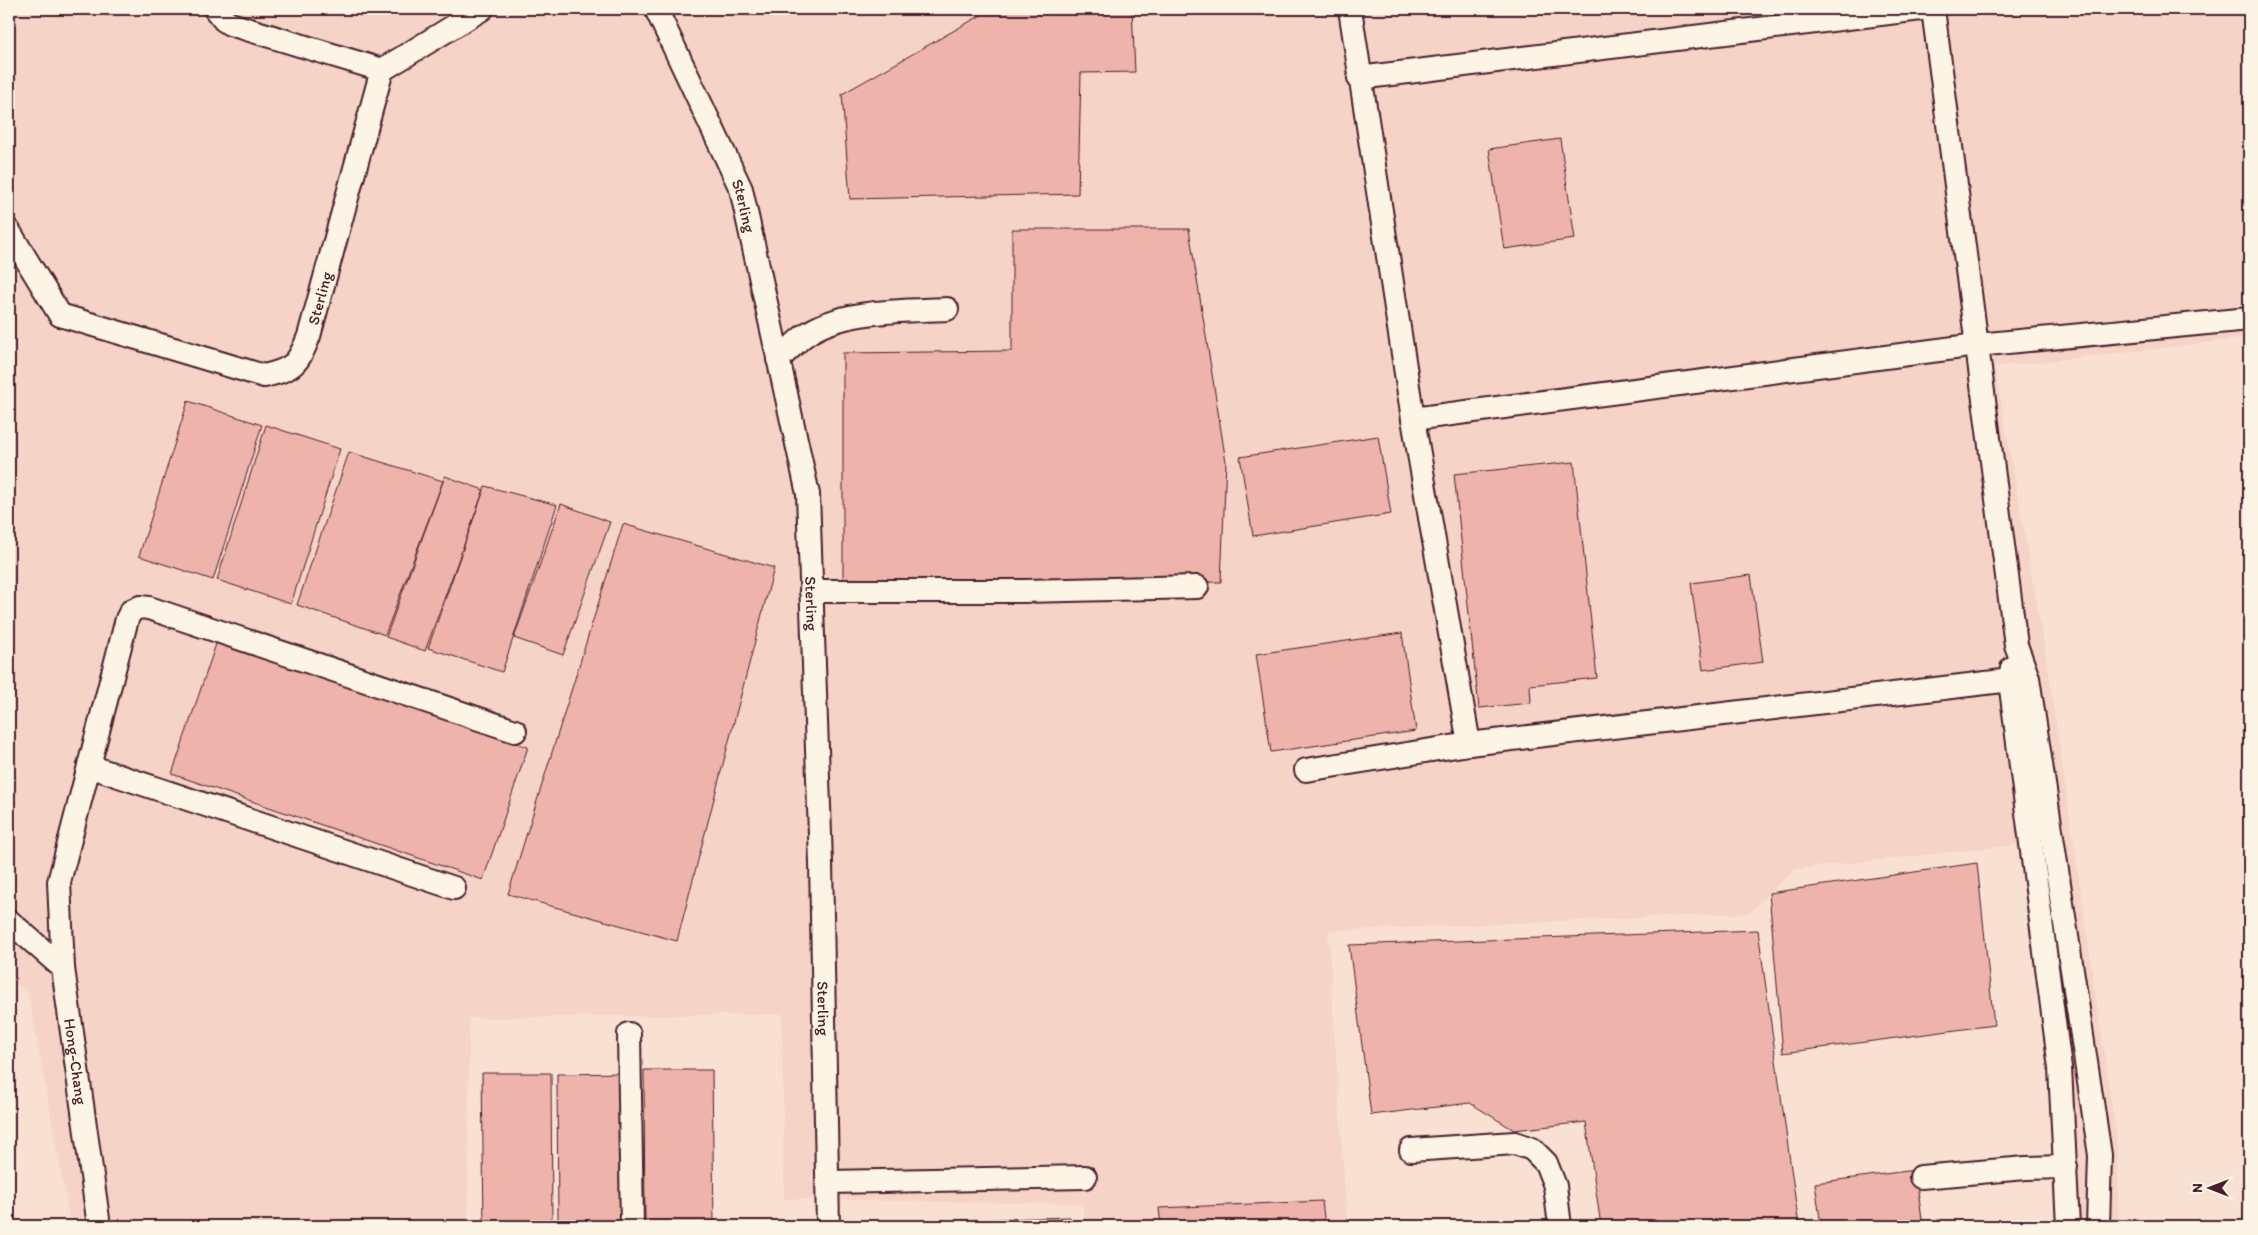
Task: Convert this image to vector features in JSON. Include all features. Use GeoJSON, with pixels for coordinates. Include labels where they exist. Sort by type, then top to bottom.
{"type":"FeatureCollection","features":[{"type":"Feature","properties":{"kind":"street"},"geometry":{"type":"LineString","coordinates":[[215,9],[230,24],[382,70],[482,9]]}},
{"type":"Feature","properties":{"kind":"street","name":"Sterling"},"geometry":{"type":"LineString","coordinates":[[656,9],[741,189],[808,494],[822,863],[828,1226]]}},
{"type":"Feature","properties":{"kind":"street"},"geometry":{"type":"LineString","coordinates":[[1350,9],[1359,78],[1413,419],[1469,744]]}},
{"type":"Feature","properties":{"kind":"street"},"geometry":{"type":"LineString","coordinates":[[1359,78],[1921,9]]}},
{"type":"Feature","properties":{"kind":"street"},"geometry":{"type":"LineString","coordinates":[[1933,9],[2016,644],[2036,885],[2060,1068],[2068,1226]]}},
{"type":"Feature","properties":{"kind":"street","name":"Sterling"},"geometry":{"type":"LineString","coordinates":[[9,230],[60,315],[264,376],[285,371],[301,358],[309,336],[382,70]]}},
{"type":"Feature","properties":{"kind":"street"},"geometry":{"type":"LineString","coordinates":[[778,359],[805,335],[825,325],[846,318],[880,312],[947,309]]}},
{"type":"Feature","properties":{"kind":"street"},"geometry":{"type":"LineString","coordinates":[[1413,419],[1977,345],[2249,319]]}},
{"type":"Feature","properties":{"kind":"street"},"geometry":{"type":"LineString","coordinates":[[811,591],[1024,591],[1196,587]]}},
{"type":"Feature","properties":{"kind":"street","name":"Hong-Chang"},"geometry":{"type":"LineString","coordinates":[[99,1226],[63,968],[59,882],[127,619],[131,611],[140,607],[149,608],[515,731]]}},
{"type":"Feature","properties":{"kind":"street"},"geometry":{"type":"LineString","coordinates":[[1306,770],[1469,744],[2019,680]]}},
{"type":"Feature","properties":{"kind":"street"},"geometry":{"type":"LineString","coordinates":[[2019,680],[2058,882],[2100,1155],[2098,1226]]}},
{"type":"Feature","properties":{"kind":"street"},"geometry":{"type":"LineString","coordinates":[[89,766],[454,888]]}},
{"type":"Feature","properties":{"kind":"street"},"geometry":{"type":"LineString","coordinates":[[2036,885],[2058,882]]}},
{"type":"Feature","properties":{"kind":"street"},"geometry":{"type":"LineString","coordinates":[[9,921],[63,968]]}},
{"type":"Feature","properties":{"kind":"street"},"geometry":{"type":"LineString","coordinates":[[629,1034],[632,1226]]}},
{"type":"Feature","properties":{"kind":"street"},"geometry":{"type":"LineString","coordinates":[[2060,1068],[2086,1064]]}},
{"type":"Feature","properties":{"kind":"street"},"geometry":{"type":"LineString","coordinates":[[1411,1150],[1515,1143],[1532,1149],[1546,1163],[1552,1178],[1560,1226]]}},
{"type":"Feature","properties":{"kind":"street"},"geometry":{"type":"LineString","coordinates":[[1922,1178],[2066,1167]]}},
{"type":"Feature","properties":{"kind":"street"},"geometry":{"type":"LineString","coordinates":[[828,1182],[1085,1177]]}},
{"type":"Feature","properties":{"kind":"shaded area"},"geometry":{"type":"Polygon","coordinates":[[[9,9],[2249,9],[2249,338],[1995,367],[2050,681],[2117,1141],[2119,1226],[2057,1226],[2060,1150],[2017,845],[1794,869],[1749,913],[1328,931],[1347,1226],[1084,1226],[1083,1204],[784,1199],[782,1014],[469,1018],[468,1226],[71,1226],[28,992],[9,979],[9,9]]]}},
{"type":"Feature","properties":{"kind":"building"},"geometry":{"type":"Polygon","coordinates":[[[992,9],[1132,9],[1135,72],[1081,73],[1078,194],[850,199],[842,94],[992,9]]]}},
{"type":"Feature","properties":{"kind":"building"},"geometry":{"type":"Polygon","coordinates":[[[1560,139],[1575,239],[1504,249],[1489,149],[1560,139]]]}},
{"type":"Feature","properties":{"kind":"building"},"geometry":{"type":"Polygon","coordinates":[[[1012,229],[1189,229],[1226,462],[1221,582],[843,584],[843,353],[1012,351],[1012,229]]]}},
{"type":"Feature","properties":{"kind":"building"},"geometry":{"type":"Polygon","coordinates":[[[188,401],[262,425],[213,580],[139,556],[188,401]]]}},
{"type":"Feature","properties":{"kind":"building"},"geometry":{"type":"Polygon","coordinates":[[[266,425],[340,449],[291,604],[217,580],[266,425]]]}},
{"type":"Feature","properties":{"kind":"building"},"geometry":{"type":"Polygon","coordinates":[[[1378,436],[1391,514],[1253,536],[1240,457],[1378,436]]]}},
{"type":"Feature","properties":{"kind":"building"},"geometry":{"type":"Polygon","coordinates":[[[349,452],[443,481],[385,635],[297,605],[349,452]]]}},
{"type":"Feature","properties":{"kind":"building"},"geometry":{"type":"Polygon","coordinates":[[[1574,462],[1597,678],[1530,685],[1531,703],[1479,708],[1454,474],[1574,462]]]}},
{"type":"Feature","properties":{"kind":"building"},"geometry":{"type":"Polygon","coordinates":[[[445,476],[484,490],[425,651],[386,637],[445,476]]]}},
{"type":"Feature","properties":{"kind":"building"},"geometry":{"type":"Polygon","coordinates":[[[485,486],[557,505],[502,672],[428,648],[485,486]]]}},
{"type":"Feature","properties":{"kind":"building"},"geometry":{"type":"Polygon","coordinates":[[[561,504],[610,522],[563,655],[514,638],[561,504]]]}},
{"type":"Feature","properties":{"kind":"building"},"geometry":{"type":"Polygon","coordinates":[[[623,524],[774,568],[677,941],[508,894],[623,524]]]}},
{"type":"Feature","properties":{"kind":"building"},"geometry":{"type":"Polygon","coordinates":[[[1751,575],[1763,662],[1703,670],[1691,583],[1751,575]]]}},
{"type":"Feature","properties":{"kind":"building"},"geometry":{"type":"Polygon","coordinates":[[[1402,633],[1416,731],[1271,752],[1256,654],[1402,633]]]}},
{"type":"Feature","properties":{"kind":"building"},"geometry":{"type":"Polygon","coordinates":[[[217,641],[528,747],[483,880],[172,774],[217,641]]]}},
{"type":"Feature","properties":{"kind":"building"},"geometry":{"type":"Polygon","coordinates":[[[1977,863],[1994,1025],[1783,1053],[1769,893],[1977,863]]]}},
{"type":"Feature","properties":{"kind":"building"},"geometry":{"type":"Polygon","coordinates":[[[1758,930],[1799,1226],[1601,1226],[1586,1122],[1514,1130],[1470,1103],[1371,1115],[1349,945],[1758,930]]]}},
{"type":"Feature","properties":{"kind":"building"},"geometry":{"type":"Polygon","coordinates":[[[644,1070],[712,1070],[714,1226],[645,1226],[644,1070]]]}},
{"type":"Feature","properties":{"kind":"building"},"geometry":{"type":"Polygon","coordinates":[[[482,1073],[551,1073],[552,1226],[484,1226],[482,1073]]]}},
{"type":"Feature","properties":{"kind":"building"},"geometry":{"type":"Polygon","coordinates":[[[625,1073],[627,1226],[558,1226],[557,1074],[625,1073]]]}},
{"type":"Feature","properties":{"kind":"building"},"geometry":{"type":"Polygon","coordinates":[[[1915,1170],[1923,1226],[1821,1226],[1815,1183],[1915,1170]]]}},
{"type":"Feature","properties":{"kind":"building"},"geometry":{"type":"Polygon","coordinates":[[[1322,1201],[1325,1226],[1161,1226],[1159,1208],[1322,1201]]]}},
{"type":"Feature","properties":{"kind":"building"},"geometry":{"type":"Polygon","coordinates":[[[1070,1217],[1071,1226],[936,1226],[936,1221],[1070,1217]]]}}]}
